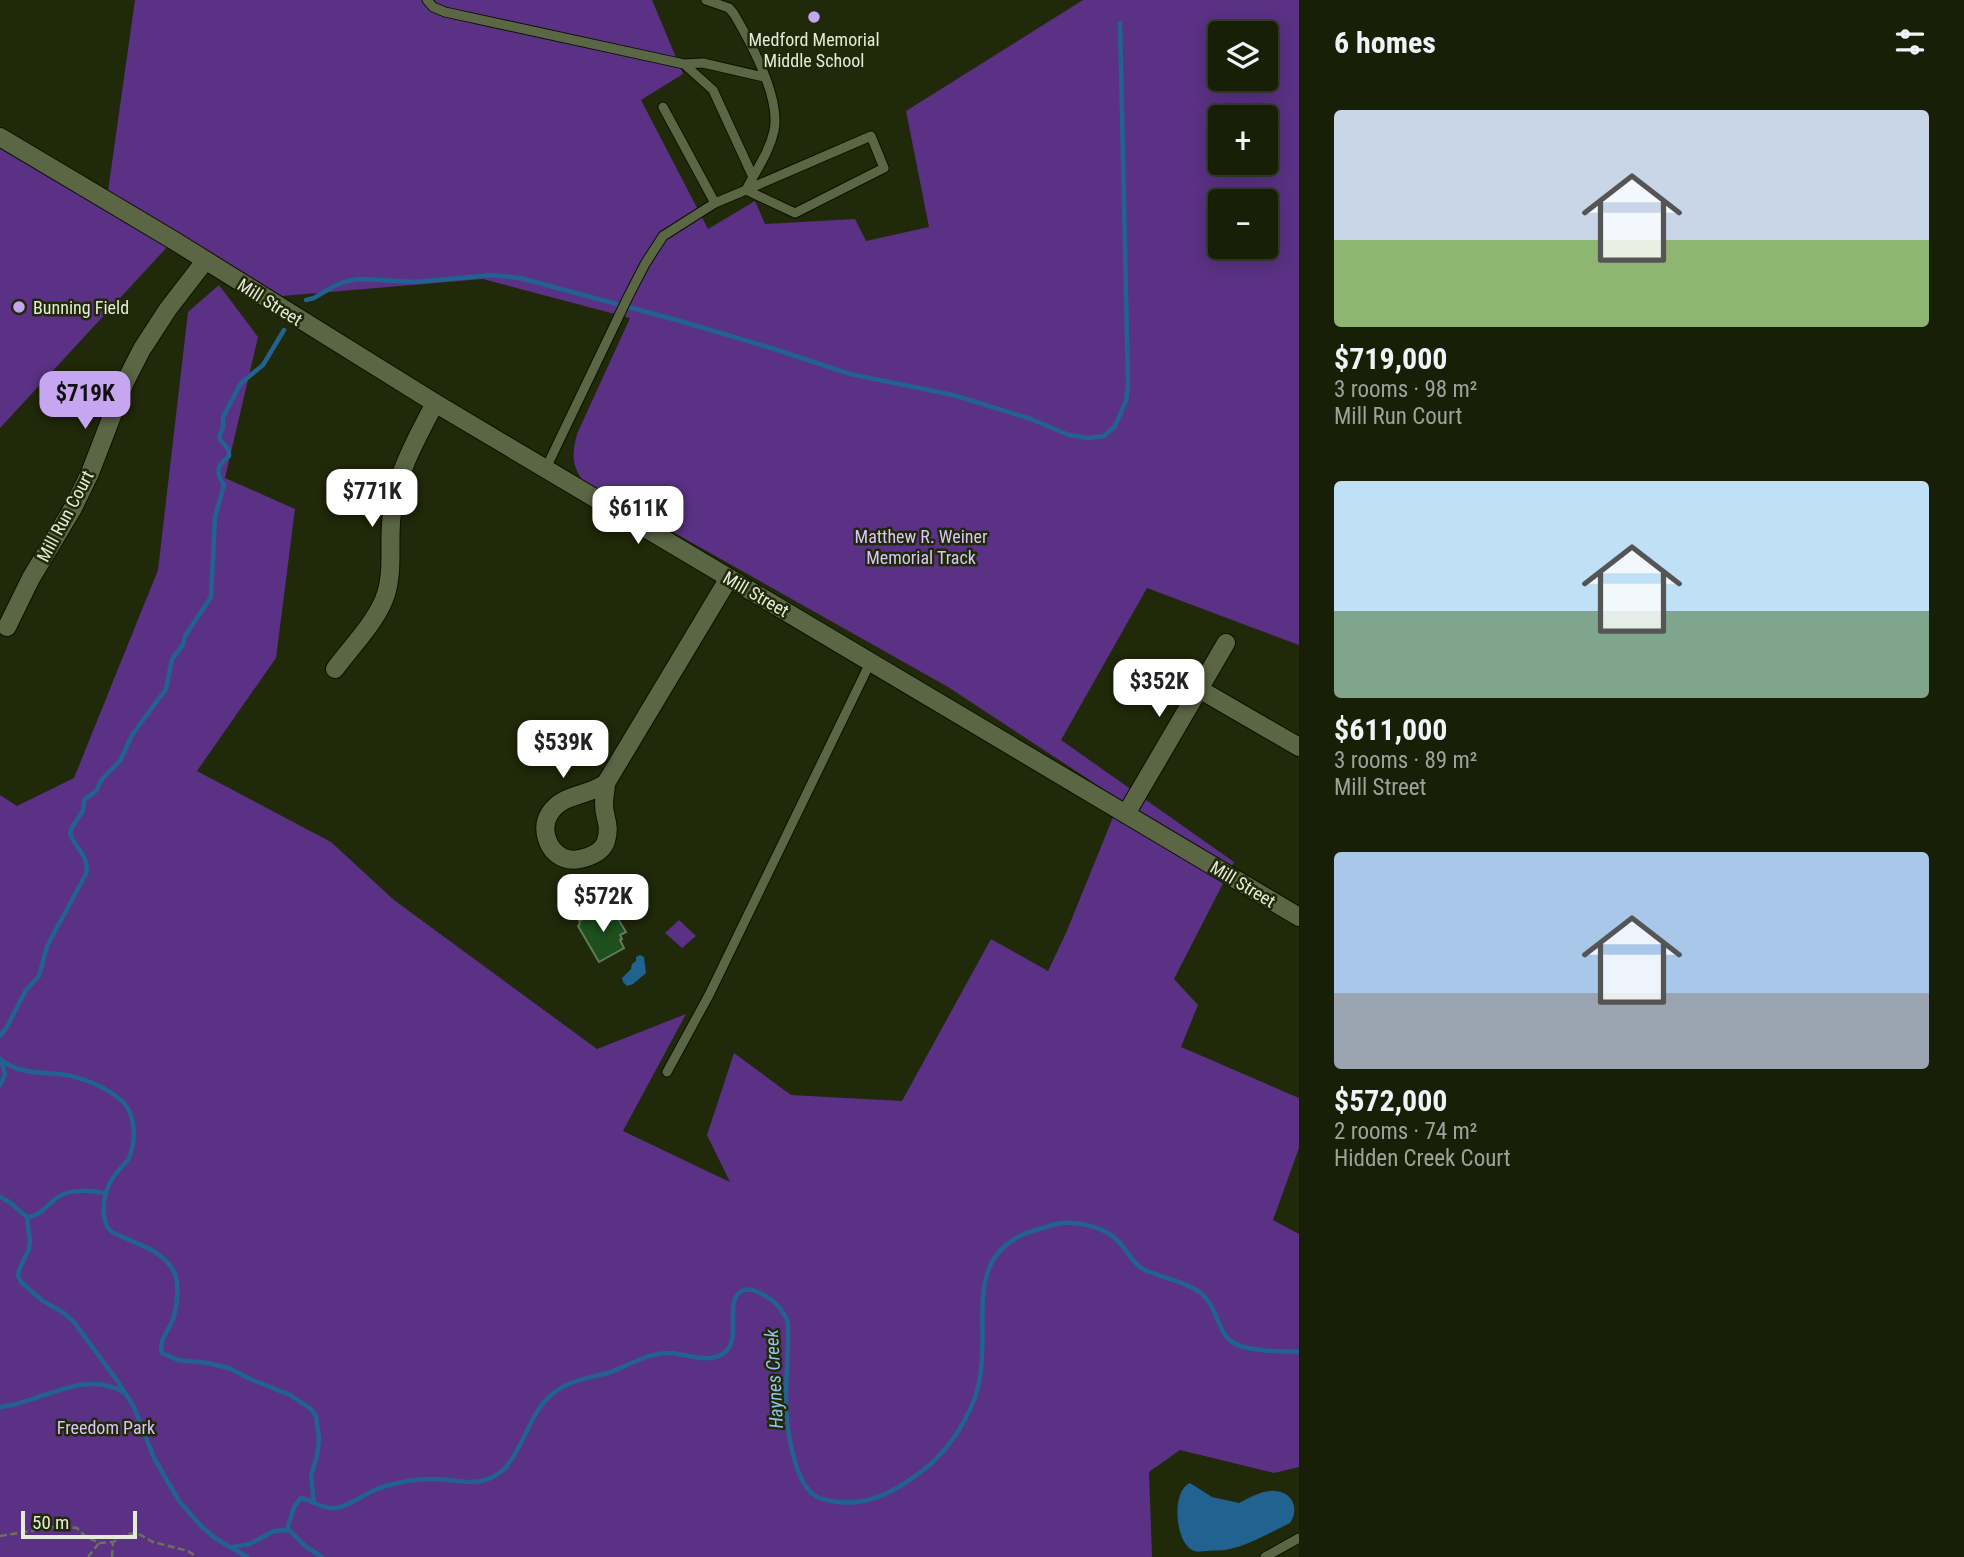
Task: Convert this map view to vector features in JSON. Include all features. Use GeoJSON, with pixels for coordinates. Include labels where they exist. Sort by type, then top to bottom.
{"type":"FeatureCollection","features":[{"type":"Feature","properties":{"kind":"street","name":"Mill Street"},"geometry":{"type":"LineString","coordinates":[[0,137],[435,403],[1299,917]]}},
{"type":"Feature","properties":{"kind":"street","name":"Mill Run Court"},"geometry":{"type":"LineString","coordinates":[[7,627],[31,578],[74,508],[125,382],[142,349],[168,309],[205,261]]}},
{"type":"Feature","properties":{"kind":"street"},"geometry":{"type":"LineString","coordinates":[[334,669],[370,623],[387,592],[391,516],[395,495],[414,445],[435,403]]}},
{"type":"Feature","properties":{"kind":"street"},"geometry":{"type":"LineString","coordinates":[[606,783],[604,806],[609,825],[605,845],[595,855],[582,859],[565,859],[550,847],[545,831],[549,815],[560,801],[596,791],[606,783],[729,578]]}},
{"type":"Feature","properties":{"kind":"street"},"geometry":{"type":"LineString","coordinates":[[1126,814],[1226,643]]}},
{"type":"Feature","properties":{"kind":"street"},"geometry":{"type":"LineString","coordinates":[[1199,689],[1299,747]]}},
{"type":"Feature","properties":{"kind":"lane"},"geometry":{"type":"LineString","coordinates":[[427,0],[433,7],[445,12],[684,64],[703,63],[764,77]]}},
{"type":"Feature","properties":{"kind":"lane"},"geometry":{"type":"LineString","coordinates":[[706,0],[729,8],[734,14],[760,64],[776,113],[770,144],[746,190]]}},
{"type":"Feature","properties":{"kind":"lane"},"geometry":{"type":"LineString","coordinates":[[684,64],[713,90],[753,177]]}},
{"type":"Feature","properties":{"kind":"lane"},"geometry":{"type":"LineString","coordinates":[[663,107],[715,203]]}},
{"type":"Feature","properties":{"kind":"lane"},"geometry":{"type":"LineString","coordinates":[[546,468],[628,297],[663,236],[715,203],[871,136],[884,168],[795,213],[746,190]]}},
{"type":"Feature","properties":{"kind":"lane"},"geometry":{"type":"LineString","coordinates":[[667,1072],[709,995],[871,661]]}},
{"type":"Feature","properties":{"kind":"lane"},"geometry":{"type":"LineString","coordinates":[[1265,1557],[1299,1538]]}},
{"type":"Feature","properties":{"kind":"path"},"geometry":{"type":"LineString","coordinates":[[0,1536],[61,1526],[76,1528],[85,1536],[99,1542],[113,1542],[128,1534],[137,1533],[153,1542],[197,1557]]}},
{"type":"Feature","properties":{"kind":"path"},"geometry":{"type":"LineString","coordinates":[[88,1557],[99,1542]]}},
{"type":"Feature","properties":{"kind":"path"},"geometry":{"type":"LineString","coordinates":[[112,1557],[113,1542]]}},
{"type":"Feature","properties":{"kind":"green space"},"geometry":{"type":"Polygon","coordinates":[[[135,0],[652,0],[683,74],[641,100],[708,229],[755,201],[765,224],[855,219],[866,241],[929,227],[906,111],[1083,0],[1299,0],[1299,645],[1147,588],[1061,740],[1234,862],[1174,979],[1198,1005],[1181,1047],[1299,1098],[1299,1148],[1273,1220],[1299,1234],[1299,1467],[1274,1473],[1180,1450],[1149,1472],[1152,1557],[0,1557],[0,795],[17,806],[74,778],[158,570],[188,312],[219,285],[258,337],[225,478],[295,509],[276,658],[197,771],[331,842],[394,900],[597,1049],[686,1014],[623,1131],[730,1182],[707,1135],[734,1053],[791,1095],[902,1101],[991,939],[1048,971],[1120,800],[948,687],[584,482],[574,459],[577,434],[630,318],[483,279],[258,298],[169,245],[0,428],[0,140],[107,198],[135,0]]]}},
{"type":"Feature","properties":{"kind":"green space"},"geometry":{"type":"Polygon","coordinates":[[[679,920],[696,936],[682,948],[665,933],[679,920]]]}},
{"type":"Feature","properties":{"kind":"water"},"geometry":{"type":"Polygon","coordinates":[[[640,955],[644,957],[646,973],[627,986],[622,978],[640,955]]]}},
{"type":"Feature","properties":{"kind":"water"},"geometry":{"type":"Polygon","coordinates":[[[1190,1483],[1212,1497],[1239,1503],[1267,1491],[1282,1492],[1293,1503],[1293,1518],[1290,1523],[1238,1547],[1194,1551],[1186,1545],[1182,1537],[1178,1516],[1180,1496],[1190,1483]]]}},
{"type":"Feature","properties":{"kind":"building"},"geometry":{"type":"Polygon","coordinates":[[[605,907],[612,920],[617,917],[626,932],[620,935],[624,948],[599,962],[578,926],[579,921],[605,907]]]}},
{"type":"Feature","properties":{"kind":"waterway"},"geometry":{"type":"LineString","coordinates":[[306,300],[334,286],[360,279],[416,282],[492,275],[520,278],[680,321],[850,374],[953,395],[1031,419],[1069,435],[1089,438],[1104,436],[1115,426],[1126,401],[1128,384],[1120,23]]}},
{"type":"Feature","properties":{"kind":"waterway"},"geometry":{"type":"LineString","coordinates":[[0,1036],[26,990],[39,976],[47,946],[86,874],[86,863],[70,834],[83,811],[84,800],[96,791],[102,779],[120,761],[132,735],[166,689],[172,659],[211,597],[215,517],[224,485],[219,469],[229,456],[219,437],[223,417],[241,383],[263,365],[284,330]]}},
{"type":"Feature","properties":{"kind":"waterway","name":"Haynes Creek"},"geometry":{"type":"LineString","coordinates":[[0,1059],[21,1070],[85,1080],[110,1092],[127,1107],[132,1121],[133,1144],[129,1158],[107,1189],[104,1217],[112,1232],[158,1254],[174,1272],[177,1302],[173,1319],[163,1340],[162,1353],[178,1360],[229,1368],[290,1395],[311,1409],[316,1416],[319,1439],[311,1476],[314,1502]]}},
{"type":"Feature","properties":{"kind":"waterway"},"geometry":{"type":"LineString","coordinates":[[0,1085],[5,1074],[2,1063]]}},
{"type":"Feature","properties":{"kind":"waterway"},"geometry":{"type":"LineString","coordinates":[[27,1217],[41,1212],[56,1199],[70,1192],[106,1194]]}},
{"type":"Feature","properties":{"kind":"waterway"},"geometry":{"type":"LineString","coordinates":[[0,1197],[27,1217],[30,1242],[19,1270],[18,1276],[22,1283],[74,1322],[118,1382],[134,1407],[154,1458],[179,1501],[215,1538],[247,1557]]}},
{"type":"Feature","properties":{"kind":"waterway","name":"Haynes Creek"},"geometry":{"type":"LineString","coordinates":[[287,1530],[294,1507],[301,1498],[323,1507],[337,1508],[379,1488],[402,1482],[431,1479],[477,1482],[494,1476],[510,1462],[543,1403],[560,1389],[576,1381],[608,1373],[663,1353],[698,1358],[711,1358],[724,1353],[732,1339],[734,1303],[742,1291],[748,1290],[772,1300],[787,1319],[787,1423],[792,1452],[802,1480],[817,1497],[829,1501],[857,1502],[880,1496],[902,1485],[932,1463],[950,1443],[965,1420],[979,1383],[984,1292],[988,1272],[997,1254],[1014,1239],[1059,1223],[1084,1225],[1106,1232],[1113,1236],[1143,1269],[1199,1292],[1209,1302],[1224,1333],[1232,1342],[1255,1349],[1299,1352]]}},
{"type":"Feature","properties":{"kind":"waterway"},"geometry":{"type":"LineString","coordinates":[[0,1407],[61,1389],[92,1384],[123,1392]]}},
{"type":"Feature","properties":{"kind":"waterway"},"geometry":{"type":"LineString","coordinates":[[233,1547],[250,1544],[274,1531],[287,1530],[322,1557]]}},
{"type":"Feature","properties":{"kind":"place","name":"Medford Memorial Middle School"},"geometry":{"type":"Point","coordinates":[814,17]}},
{"type":"Feature","properties":{"kind":"place","name":"Bunning Field"},"geometry":{"type":"Point","coordinates":[19,307]}},
{"type":"Feature","properties":{"kind":"park label","name":"Matthew R. Weiner Memorial Track"},"geometry":{"type":"Point","coordinates":[921,546]}},
{"type":"Feature","properties":{"kind":"park label","name":"Freedom Park"},"geometry":{"type":"Point","coordinates":[106,1427]}}]}
